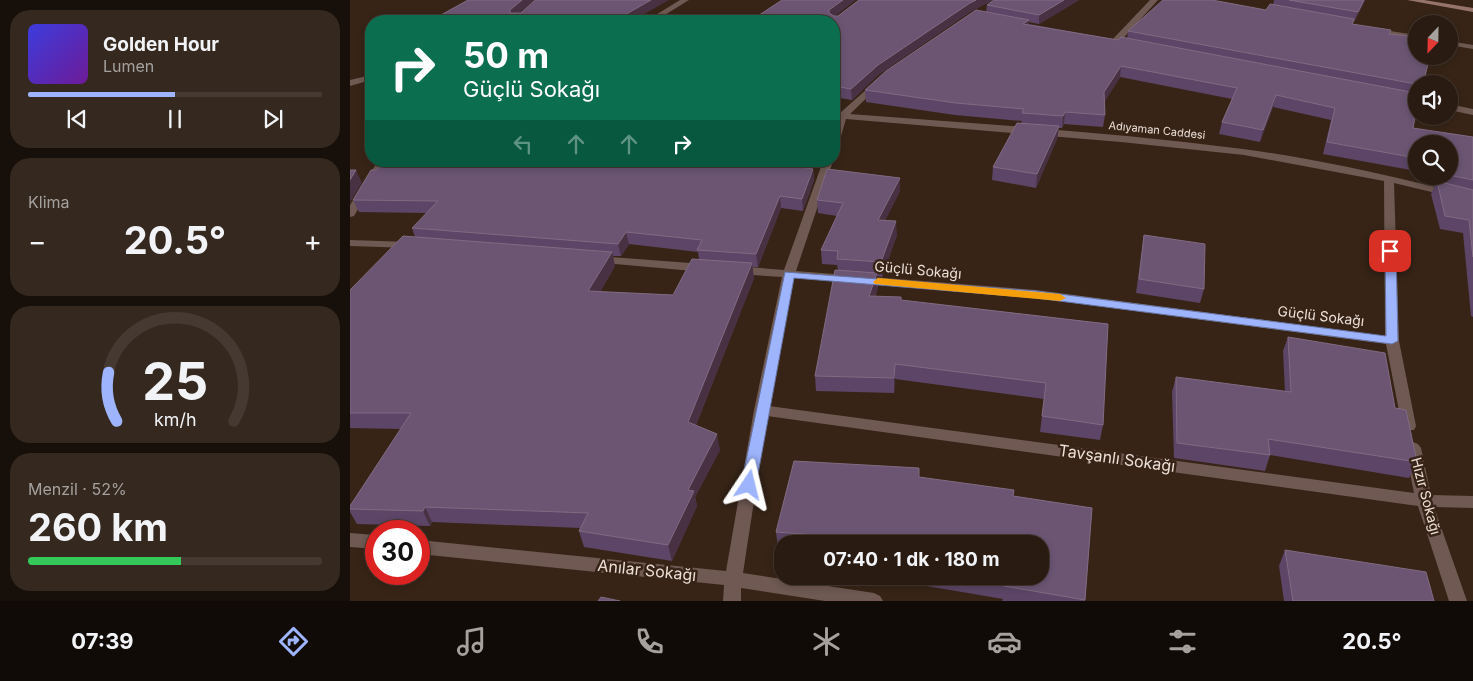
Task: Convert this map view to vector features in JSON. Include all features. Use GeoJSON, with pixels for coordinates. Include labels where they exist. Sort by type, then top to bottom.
{"type":"FeatureCollection","features":[{"type":"Feature","properties":{"kind":"main road"},"geometry":{"type":"LineString","coordinates":[[1411,0],[1473,10]]}},
{"type":"Feature","properties":{"kind":"street"},"geometry":{"type":"LineString","coordinates":[[660,15],[685,0]]}},
{"type":"Feature","properties":{"kind":"street"},"geometry":{"type":"LineString","coordinates":[[1114,43],[1154,0]]}},
{"type":"Feature","properties":{"kind":"street"},"geometry":{"type":"LineString","coordinates":[[1368,29],[1408,36]]}},
{"type":"Feature","properties":{"kind":"street"},"geometry":{"type":"LineString","coordinates":[[1104,41],[1124,45]]}},
{"type":"Feature","properties":{"kind":"street"},"geometry":{"type":"LineString","coordinates":[[1458,44],[1473,47]]}},
{"type":"Feature","properties":{"kind":"street"},"geometry":{"type":"LineString","coordinates":[[350,83],[365,79]]}},
{"type":"Feature","properties":{"kind":"street"},"geometry":{"type":"LineString","coordinates":[[840,114],[882,79]]}},
{"type":"Feature","properties":{"kind":"street"},"geometry":{"type":"LineString","coordinates":[[1458,110],[1473,112]]}},
{"type":"Feature","properties":{"kind":"street","name":"Adıyaman Caddesi"},"geometry":{"type":"LineString","coordinates":[[840,115],[1121,138],[1244,152],[1389,179],[1473,199]]}},
{"type":"Feature","properties":{"kind":"street"},"geometry":{"type":"LineString","coordinates":[[350,214],[379,167]]}},
{"type":"Feature","properties":{"kind":"street"},"geometry":{"type":"LineString","coordinates":[[732,601],[733,579],[761,410],[789,274],[826,167]]}},
{"type":"Feature","properties":{"kind":"street","name":"Hızır Sokağı"},"geometry":{"type":"LineString","coordinates":[[1389,179],[1392,341],[1424,501],[1458,601]]}},
{"type":"Feature","properties":{"kind":"street"},"geometry":{"type":"LineString","coordinates":[[350,243],[418,246]]}},
{"type":"Feature","properties":{"kind":"street","name":"Güçlü Sokağı"},"geometry":{"type":"LineString","coordinates":[[584,259],[1036,294],[1392,341]]}},
{"type":"Feature","properties":{"kind":"street","name":"Tavşanlı Sokağı"},"geometry":{"type":"LineString","coordinates":[[761,410],[1424,501],[1473,502]]}},
{"type":"Feature","properties":{"kind":"street"},"geometry":{"type":"LineString","coordinates":[[350,540],[365,541]]}},
{"type":"Feature","properties":{"kind":"street","name":"Anılar Sokağı"},"geometry":{"type":"LineString","coordinates":[[430,548],[733,579],[874,601]]}},
{"type":"Feature","properties":{"kind":"building"},"geometry":{"type":"Polygon","coordinates":[[[468,0],[522,0],[510,10],[510,13],[521,13],[535,0],[651,0],[625,15],[441,15],[468,0]]]}},
{"type":"Feature","properties":{"kind":"building"},"geometry":{"type":"Polygon","coordinates":[[[782,0],[843,0],[829,10],[829,13],[832,15],[759,15],[782,0]]]}},
{"type":"Feature","properties":{"kind":"building"},"geometry":{"type":"Polygon","coordinates":[[[859,0],[976,0],[878,65],[851,89],[840,87],[839,15],[859,0]]]}},
{"type":"Feature","properties":{"kind":"building"},"geometry":{"type":"Polygon","coordinates":[[[994,0],[1064,0],[1039,15],[987,5],[994,0]]]}},
{"type":"Feature","properties":{"kind":"building"},"geometry":{"type":"Polygon","coordinates":[[[1163,0],[1212,0],[1266,10],[1270,4],[1354,19],[1352,24],[1391,30],[1389,34],[1408,36],[1408,65],[1428,65],[1425,75],[1408,75],[1408,83],[1128,31],[1163,0]]]}},
{"type":"Feature","properties":{"kind":"building"},"geometry":{"type":"Polygon","coordinates":[[[1289,0],[1364,0],[1358,12],[1289,0]]]}},
{"type":"Feature","properties":{"kind":"building"},"geometry":{"type":"Polygon","coordinates":[[[976,10],[1029,20],[1023,24],[1118,40],[1121,37],[1408,91],[1408,125],[1414,125],[1413,128],[1473,137],[1473,180],[1458,177],[1458,135],[1408,135],[1408,157],[1327,142],[1335,108],[1276,95],[1263,130],[1222,122],[1237,88],[1121,66],[1104,92],[1105,115],[1065,112],[1063,116],[1022,113],[1024,109],[956,103],[865,90],[886,71],[976,10]]]}},
{"type":"Feature","properties":{"kind":"building"},"geometry":{"type":"Polygon","coordinates":[[[1017,123],[1059,126],[1037,174],[993,167],[1017,123]]]}},
{"type":"Feature","properties":{"kind":"building"},"geometry":{"type":"Polygon","coordinates":[[[380,167],[800,167],[813,169],[802,199],[780,196],[756,254],[697,250],[702,240],[626,232],[618,244],[412,228],[438,201],[353,200],[371,170],[376,170],[380,167]]]}},
{"type":"Feature","properties":{"kind":"building"},"geometry":{"type":"Polygon","coordinates":[[[827,169],[900,178],[878,220],[896,221],[881,262],[837,259],[838,251],[821,250],[843,203],[817,200],[827,169]]]}},
{"type":"Feature","properties":{"kind":"building"},"geometry":{"type":"Polygon","coordinates":[[[350,170],[356,170],[350,180],[350,170]]]}},
{"type":"Feature","properties":{"kind":"building"},"geometry":{"type":"Polygon","coordinates":[[[1438,185],[1453,185],[1473,190],[1473,257],[1469,220],[1445,216],[1438,185]]]}},
{"type":"Feature","properties":{"kind":"building"},"geometry":{"type":"Polygon","coordinates":[[[1144,235],[1205,244],[1204,289],[1139,279],[1144,235]]]}},
{"type":"Feature","properties":{"kind":"building"},"geometry":{"type":"Polygon","coordinates":[[[403,236],[612,252],[588,291],[673,295],[692,259],[752,263],[688,422],[717,434],[688,490],[694,491],[668,545],[579,531],[588,513],[425,507],[423,511],[350,509],[350,506],[411,413],[350,413],[350,290],[403,236]]]}},
{"type":"Feature","properties":{"kind":"building"},"geometry":{"type":"Polygon","coordinates":[[[835,270],[877,273],[869,296],[901,297],[901,300],[1108,324],[1103,425],[1042,416],[1046,383],[895,364],[894,378],[815,376],[835,270]]]}},
{"type":"Feature","properties":{"kind":"building"},"geometry":{"type":"Polygon","coordinates":[[[1288,337],[1385,353],[1395,408],[1406,410],[1417,462],[1268,439],[1270,455],[1177,443],[1176,377],[1291,392],[1288,337]]]}},
{"type":"Feature","properties":{"kind":"building"},"geometry":{"type":"Polygon","coordinates":[[[794,461],[919,468],[919,477],[1014,490],[1013,496],[1092,508],[1085,600],[1004,586],[1049,585],[1049,535],[816,535],[776,532],[794,461]]]}},
{"type":"Feature","properties":{"kind":"building"},"geometry":{"type":"Polygon","coordinates":[[[1285,550],[1426,572],[1434,601],[1293,601],[1285,550]]]}},
{"type":"Feature","properties":{"kind":"building"},"geometry":{"type":"Polygon","coordinates":[[[601,597],[620,601],[598,601],[601,597]]]}},
{"type":"Feature","properties":{"kind":"slow traffic"},"geometry":{"type":"LineString","coordinates":[[878,282],[1036,294],[1060,298]]}},
{"type":"Feature","properties":{"kind":"route"},"geometry":{"type":"LineString","coordinates":[[749,485],[761,410],[789,274],[1036,294],[1392,341],[1390,251]]}}]}
